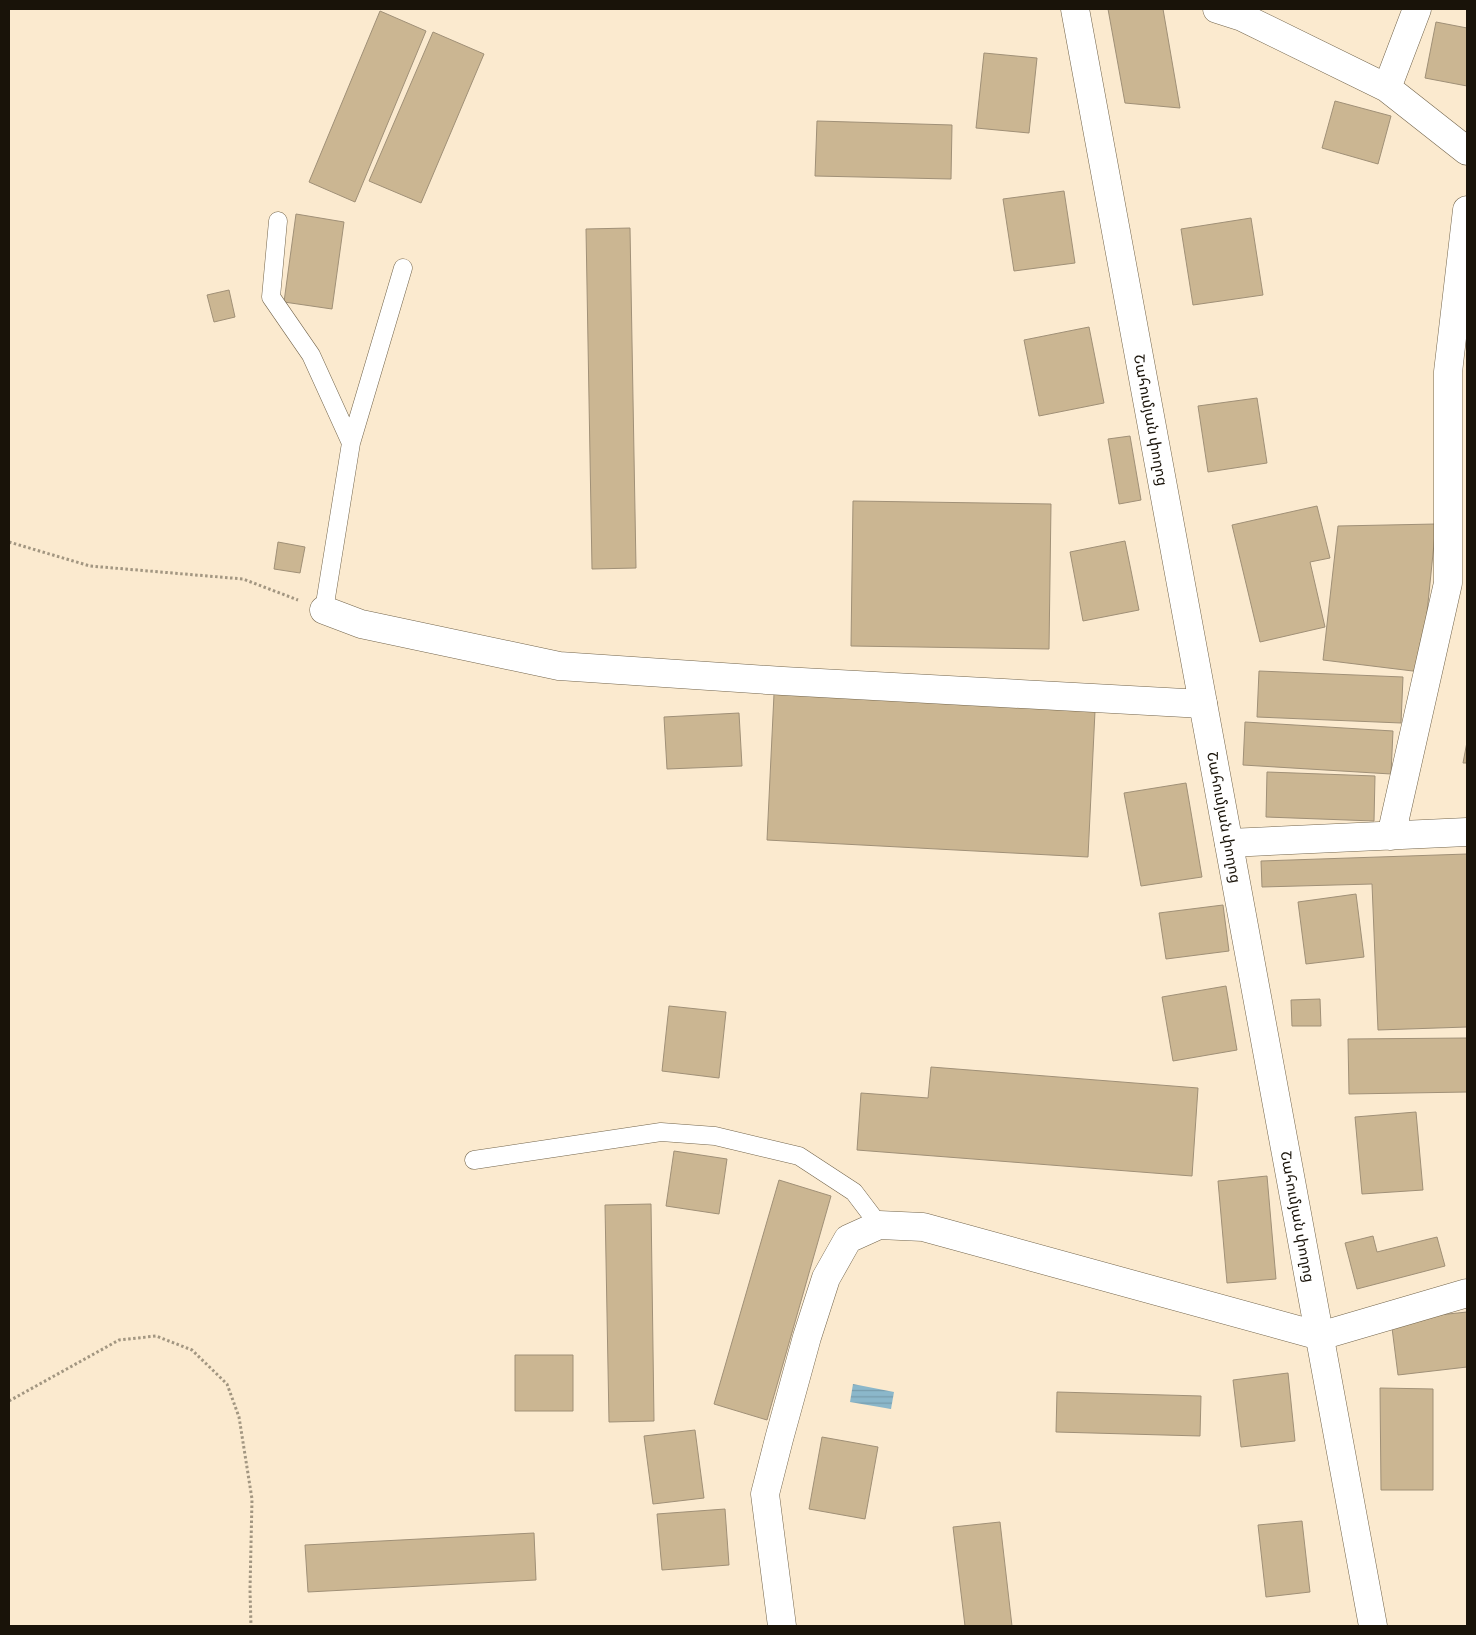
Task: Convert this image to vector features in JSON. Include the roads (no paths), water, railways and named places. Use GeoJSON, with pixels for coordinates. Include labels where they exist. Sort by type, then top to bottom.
{"type":"FeatureCollection","features":[{"type":"Feature","properties":{"kind":"street","name":"Շահումյան փողոց"},"geometry":{"type":"LineString","coordinates":[[1075,9],[1374,1626]]}},
{"type":"Feature","properties":{"kind":"street"},"geometry":{"type":"LineString","coordinates":[[1217,9],[1242,18],[1387,88],[1467,151]]}},
{"type":"Feature","properties":{"kind":"street"},"geometry":{"type":"LineString","coordinates":[[1387,88],[1417,9]]}},
{"type":"Feature","properties":{"kind":"street"},"geometry":{"type":"LineString","coordinates":[[1391,836],[1448,583],[1448,372],[1467,210]]}},
{"type":"Feature","properties":{"kind":"street"},"geometry":{"type":"LineString","coordinates":[[324,610],[361,624],[559,666],[792,682],[1203,704]]}},
{"type":"Feature","properties":{"kind":"street"},"geometry":{"type":"LineString","coordinates":[[1229,843],[1467,832]]}},
{"type":"Feature","properties":{"kind":"street"},"geometry":{"type":"LineString","coordinates":[[782,1626],[765,1494],[805,1346],[826,1278],[848,1240],[880,1225],[923,1227],[1320,1336],[1467,1293]]}},
{"type":"Feature","properties":{"kind":"lane"},"geometry":{"type":"LineString","coordinates":[[278,221],[271,297],[311,355],[350,443]]}},
{"type":"Feature","properties":{"kind":"lane"},"geometry":{"type":"LineString","coordinates":[[324,610],[350,443],[403,268]]}},
{"type":"Feature","properties":{"kind":"lane"},"geometry":{"type":"LineString","coordinates":[[474,1160],[661,1132],[715,1136],[799,1156],[854,1192],[880,1225]]}},
{"type":"Feature","properties":{"kind":"water"},"geometry":{"type":"Polygon","coordinates":[[[853,1384],[894,1392],[891,1409],[850,1402],[853,1384]]]}}]}
